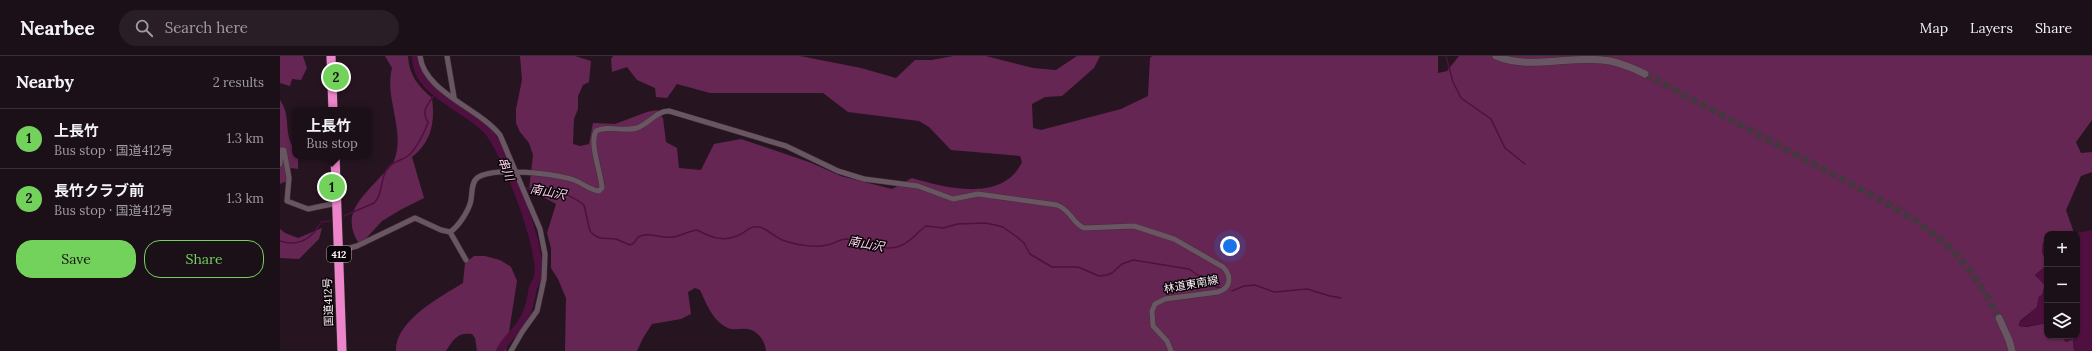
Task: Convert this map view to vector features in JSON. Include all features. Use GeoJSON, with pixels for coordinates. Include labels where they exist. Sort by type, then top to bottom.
{"type":"FeatureCollection","features":[{"type":"Feature","properties":{"kind":"highway"},"geometry":{"type":"LineString","coordinates":[[330,56],[333,107]]}},
{"type":"Feature","properties":{"kind":"highway","name":"国道412号"},"geometry":{"type":"LineString","coordinates":[[335,159],[342,351]]}},
{"type":"Feature","properties":{"kind":"street"},"geometry":{"type":"LineString","coordinates":[[420,56],[422,66],[428,76],[495,129],[504,141],[515,172],[540,229],[545,254],[544,279],[537,311],[511,351]]}},
{"type":"Feature","properties":{"kind":"street"},"geometry":{"type":"LineString","coordinates":[[447,56],[454,97]]}},
{"type":"Feature","properties":{"kind":"street"},"geometry":{"type":"LineString","coordinates":[[1496,56],[1514,62],[1587,59],[1617,62],[1645,74]]}},
{"type":"Feature","properties":{"kind":"street","name":"林道東南線"},"geometry":{"type":"LineString","coordinates":[[515,172],[533,173],[572,179],[599,191],[602,188],[594,143],[596,131],[601,129],[634,129],[644,126],[660,113],[670,111],[786,146],[838,171],[864,180],[918,186],[953,199],[978,194],[1062,207],[1067,210],[1079,225],[1084,228],[1128,226],[1174,239],[1224,267],[1228,273],[1229,282],[1223,291],[1160,300],[1153,307],[1151,315],[1154,328],[1167,341],[1171,351]]}},
{"type":"Feature","properties":{"kind":"street"},"geometry":{"type":"LineString","coordinates":[[280,164],[281,150],[284,150],[290,178],[286,195],[287,201],[308,209],[337,203]]}},
{"type":"Feature","properties":{"kind":"street"},"geometry":{"type":"LineString","coordinates":[[450,232],[467,210],[474,181],[486,174],[515,172]]}},
{"type":"Feature","properties":{"kind":"street"},"geometry":{"type":"LineString","coordinates":[[339,251],[357,246],[413,219],[419,219],[441,230],[450,232],[466,260]]}},
{"type":"Feature","properties":{"kind":"street"},"geometry":{"type":"LineString","coordinates":[[1999,318],[2009,340],[2012,351]]}},
{"type":"Feature","properties":{"kind":"shaded area"},"geometry":{"type":"Polygon","coordinates":[[[280,56],[303,56],[307,68],[301,80],[292,79],[290,86],[280,83],[280,56]]]}},
{"type":"Feature","properties":{"kind":"shaded area"},"geometry":{"type":"Polygon","coordinates":[[[385,56],[408,56],[410,69],[415,80],[432,98],[433,115],[431,130],[424,144],[412,157],[424,198],[382,221],[360,245],[354,234],[352,215],[367,191],[392,165],[397,149],[397,126],[392,103],[390,80],[392,68],[385,56]]]}},
{"type":"Feature","properties":{"kind":"shaded area"},"geometry":{"type":"Polygon","coordinates":[[[520,56],[575,56],[591,61],[589,82],[583,85],[578,96],[578,109],[574,119],[573,144],[580,146],[589,144],[593,123],[615,124],[647,112],[657,110],[663,118],[666,142],[677,148],[679,168],[701,170],[714,144],[741,139],[809,162],[841,176],[892,189],[912,178],[957,188],[973,189],[988,188],[1002,183],[1013,175],[1022,162],[1020,156],[951,150],[929,127],[919,121],[848,112],[823,93],[710,93],[677,84],[667,98],[656,97],[655,88],[637,80],[627,67],[612,72],[611,59],[613,56],[800,56],[861,68],[896,78],[915,60],[932,60],[953,56],[986,56],[1033,68],[1056,70],[1077,56],[1100,56],[1094,68],[1062,96],[1045,97],[1032,104],[1033,128],[1041,130],[1121,109],[1148,96],[1150,58],[1152,56],[1438,56],[1438,73],[1447,71],[1459,56],[2092,56],[2092,120],[2076,142],[2081,153],[2092,152],[2092,172],[2081,176],[2066,210],[2073,231],[2044,231],[2042,252],[2044,257],[2044,268],[2035,275],[2044,284],[2044,288],[2042,295],[2039,297],[2037,307],[2020,321],[2019,326],[2027,327],[2044,324],[2044,339],[2064,339],[2066,342],[2073,339],[2074,351],[766,351],[764,343],[754,331],[745,329],[731,329],[720,323],[705,302],[700,290],[695,288],[688,292],[691,314],[681,319],[652,324],[637,351],[565,351],[566,298],[558,279],[551,268],[551,248],[547,233],[556,204],[529,189],[533,155],[529,143],[520,132],[516,123],[516,109],[522,80],[520,56]]]}},
{"type":"Feature","properties":{"kind":"shaded area"},"geometry":{"type":"Polygon","coordinates":[[[280,100],[285,110],[292,146],[292,159],[298,159],[298,169],[291,168],[287,181],[280,184],[280,164],[284,158],[280,152],[280,100]]]}},
{"type":"Feature","properties":{"kind":"shaded area"},"geometry":{"type":"Polygon","coordinates":[[[322,228],[319,239],[299,259],[280,258],[280,229],[285,233],[298,238],[322,228]]]}},
{"type":"Feature","properties":{"kind":"shaded area"},"geometry":{"type":"Polygon","coordinates":[[[2092,230],[2092,351],[2074,351],[2073,339],[2080,339],[2080,232],[2092,230]]]}},
{"type":"Feature","properties":{"kind":"shaded area"},"geometry":{"type":"Polygon","coordinates":[[[2044,242],[2044,256],[2042,252],[2044,242]]]}},
{"type":"Feature","properties":{"kind":"shaded area"},"geometry":{"type":"Polygon","coordinates":[[[474,256],[485,256],[500,260],[511,267],[517,281],[506,351],[477,351],[475,338],[472,334],[463,334],[451,343],[446,351],[396,351],[398,340],[403,330],[411,320],[431,303],[463,283],[465,263],[474,256]]]}},
{"type":"Feature","properties":{"kind":"shaded area"},"geometry":{"type":"Polygon","coordinates":[[[2044,268],[2044,284],[2035,275],[2044,268]]]}},
{"type":"Feature","properties":{"kind":"shaded area"},"geometry":{"type":"Polygon","coordinates":[[[2044,288],[2044,323],[2021,327],[2018,324],[2037,307],[2039,296],[2042,295],[2044,288]]]}},
{"type":"Feature","properties":{"kind":"shaded area"},"geometry":{"type":"Polygon","coordinates":[[[2064,339],[2073,339],[2065,342],[2064,339]]]}},
{"type":"Feature","properties":{"kind":"waterway","name":"南山沢"},"geometry":{"type":"LineString","coordinates":[[416,56],[418,69],[424,80],[433,90],[478,121],[495,141],[513,178],[522,201],[535,246],[538,264],[538,277],[533,288],[529,307],[523,321],[500,351]]}},
{"type":"Feature","properties":{"kind":"waterway"},"geometry":{"type":"LineString","coordinates":[[1446,56],[1453,82],[1461,98],[1491,119],[1505,148],[1525,164]]}},
{"type":"Feature","properties":{"kind":"waterway"},"geometry":{"type":"LineString","coordinates":[[344,216],[374,203],[377,200],[383,177],[389,166],[408,156],[420,140],[428,122],[425,114],[426,107],[436,93]]}},
{"type":"Feature","properties":{"kind":"waterway","name":"南山沢"},"geometry":{"type":"LineString","coordinates":[[515,188],[551,190],[568,195],[584,205],[590,231],[594,235],[600,238],[616,239],[630,245],[642,235],[673,237],[697,230],[711,237],[726,239],[740,235],[750,228],[756,227],[765,229],[781,240],[800,245],[822,246],[847,239],[880,247],[894,248],[907,242],[926,226],[943,228],[958,224],[986,223],[1003,227],[1024,243],[1030,254],[1052,267],[1078,267],[1099,276],[1112,273],[1122,264],[1133,260],[1189,269],[1213,286],[1221,288]]}},
{"type":"Feature","properties":{"kind":"waterway"},"geometry":{"type":"LineString","coordinates":[[280,241],[287,243],[299,242],[309,237],[321,222],[330,221]]}},
{"type":"Feature","properties":{"kind":"waterway","name":"南山沢"},"geometry":{"type":"LineString","coordinates":[[1232,291],[1244,286],[1255,285],[1274,292],[1307,289],[1341,298]]}},
{"type":"Feature","properties":{"kind":"tunnel"},"geometry":{"type":"LineString","coordinates":[[1645,74],[1892,206],[1919,224],[1953,251],[1966,266],[1999,318]]}},
{"type":"Feature","properties":{"kind":"place","name":"長竹クラブ前"},"geometry":{"type":"Point","coordinates":[336,77]}},
{"type":"Feature","properties":{"kind":"place","name":"上長竹"},"geometry":{"type":"Point","coordinates":[332,187]}},
{"type":"Feature","properties":{"kind":"water label","name":"串川"},"geometry":{"type":"Point","coordinates":[506,169]}}]}
